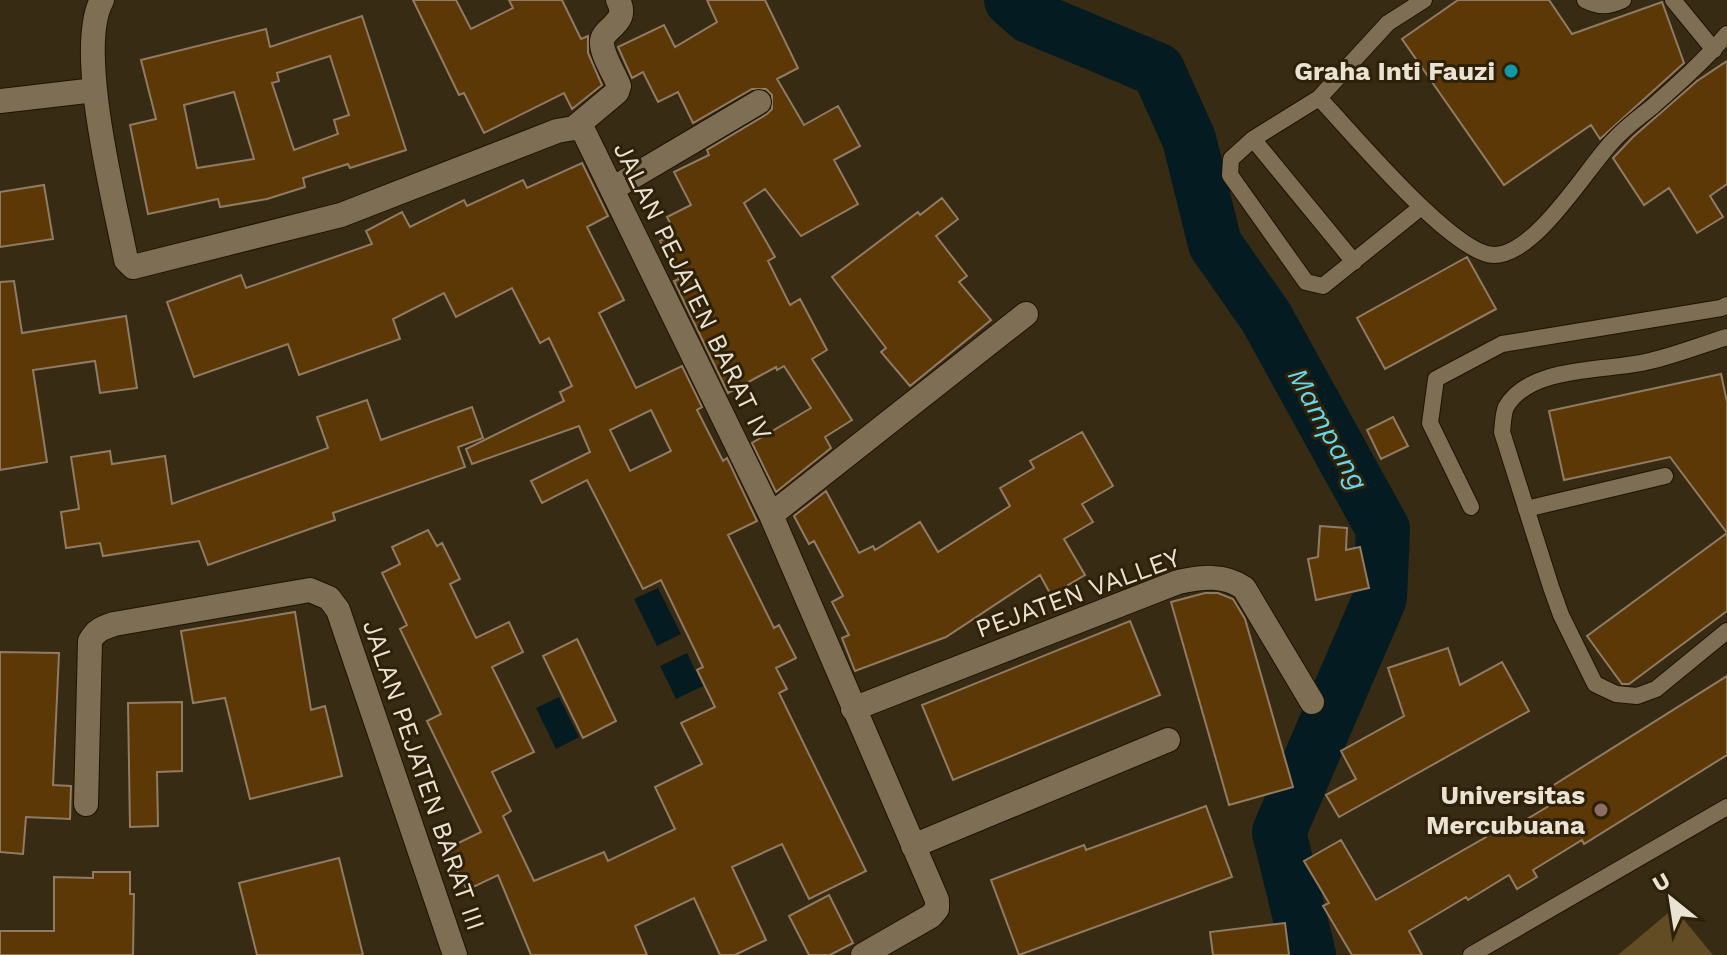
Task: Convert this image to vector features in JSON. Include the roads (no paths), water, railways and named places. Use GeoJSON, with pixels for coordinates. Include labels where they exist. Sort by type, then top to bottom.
{"type":"FeatureCollection","features":[{"type":"Feature","properties":{"kind":"street"},"geometry":{"type":"LineString","coordinates":[[102,0],[92,42],[95,90],[126,260],[133,267],[341,215],[557,131],[574,128],[617,92],[619,86],[602,44],[604,34],[617,24],[621,15],[618,0]]}},
{"type":"Feature","properties":{"kind":"street"},"geometry":{"type":"LineString","coordinates":[[0,101],[95,90]]}},
{"type":"Feature","properties":{"kind":"street"},"geometry":{"type":"LineString","coordinates":[[612,189],[759,102]]}},
{"type":"Feature","properties":{"kind":"street","name":"JALAN PEJATEN BARAT IV"},"geometry":{"type":"LineString","coordinates":[[574,128],[586,134],[771,515],[937,900],[937,909],[931,916],[863,955]]}},
{"type":"Feature","properties":{"kind":"street"},"geometry":{"type":"LineString","coordinates":[[771,515],[1026,314]]}},
{"type":"Feature","properties":{"kind":"street","name":"PEJATEN VALLEY"},"geometry":{"type":"LineString","coordinates":[[853,709],[1178,582],[1206,576],[1236,582],[1244,588],[1312,702]]}},
{"type":"Feature","properties":{"kind":"street","name":"JALAN PEJATEN BARAT III"},"geometry":{"type":"LineString","coordinates":[[86,804],[90,641],[94,633],[114,624],[310,590],[329,598],[338,610],[455,955]]}},
{"type":"Feature","properties":{"kind":"street"},"geometry":{"type":"LineString","coordinates":[[913,846],[1168,740]]}},
{"type":"Feature","properties":{"kind":"lane"},"geometry":{"type":"LineString","coordinates":[[1420,208],[1323,286],[1306,282],[1230,175],[1231,159],[1253,139],[1319,98],[1388,23],[1424,0]]}},
{"type":"Feature","properties":{"kind":"lane"},"geometry":{"type":"LineString","coordinates":[[1585,0],[1597,7],[1623,0]]}},
{"type":"Feature","properties":{"kind":"lane"},"geometry":{"type":"LineString","coordinates":[[1673,0],[1714,50]]}},
{"type":"Feature","properties":{"kind":"lane"},"geometry":{"type":"LineString","coordinates":[[1319,98],[1420,208],[1470,246],[1493,255],[1517,248],[1547,223],[1611,142],[1714,50],[1727,34]]}},
{"type":"Feature","properties":{"kind":"lane"},"geometry":{"type":"LineString","coordinates":[[1253,139],[1354,262]]}},
{"type":"Feature","properties":{"kind":"lane"},"geometry":{"type":"LineString","coordinates":[[1471,507],[1430,423],[1436,379],[1502,344],[1727,305]]}},
{"type":"Feature","properties":{"kind":"lane"},"geometry":{"type":"LineString","coordinates":[[1727,337],[1648,362],[1568,371],[1536,383],[1518,394],[1505,409],[1502,432],[1561,615],[1595,684],[1616,694],[1637,696],[1656,689],[1727,631]]}},
{"type":"Feature","properties":{"kind":"lane"},"geometry":{"type":"LineString","coordinates":[[1526,509],[1665,476]]}},
{"type":"Feature","properties":{"kind":"lane"},"geometry":{"type":"LineString","coordinates":[[1471,955],[1727,807]]}},
{"type":"Feature","properties":{"kind":"water"},"geometry":{"type":"Polygon","coordinates":[[[658,588],[681,634],[657,646],[634,599],[658,588]]]}},
{"type":"Feature","properties":{"kind":"water"},"geometry":{"type":"Polygon","coordinates":[[[687,653],[703,686],[676,699],[660,666],[687,653]]]}},
{"type":"Feature","properties":{"kind":"water"},"geometry":{"type":"Polygon","coordinates":[[[559,697],[579,737],[556,749],[536,708],[559,697]]]}},
{"type":"Feature","properties":{"kind":"waterway","name":"Mampang"},"geometry":{"type":"LineString","coordinates":[[1011,0],[1029,16],[1158,70],[1189,139],[1215,244],[1266,317],[1383,529],[1380,598],[1279,832],[1309,955]]}},
{"type":"Feature","properties":{"kind":"place","name":"Graha Inti Fauzi"},"geometry":{"type":"Point","coordinates":[1511,71]}},
{"type":"Feature","properties":{"kind":"place","name":"Universitas Mercubuana"},"geometry":{"type":"Point","coordinates":[1601,810]}}]}
